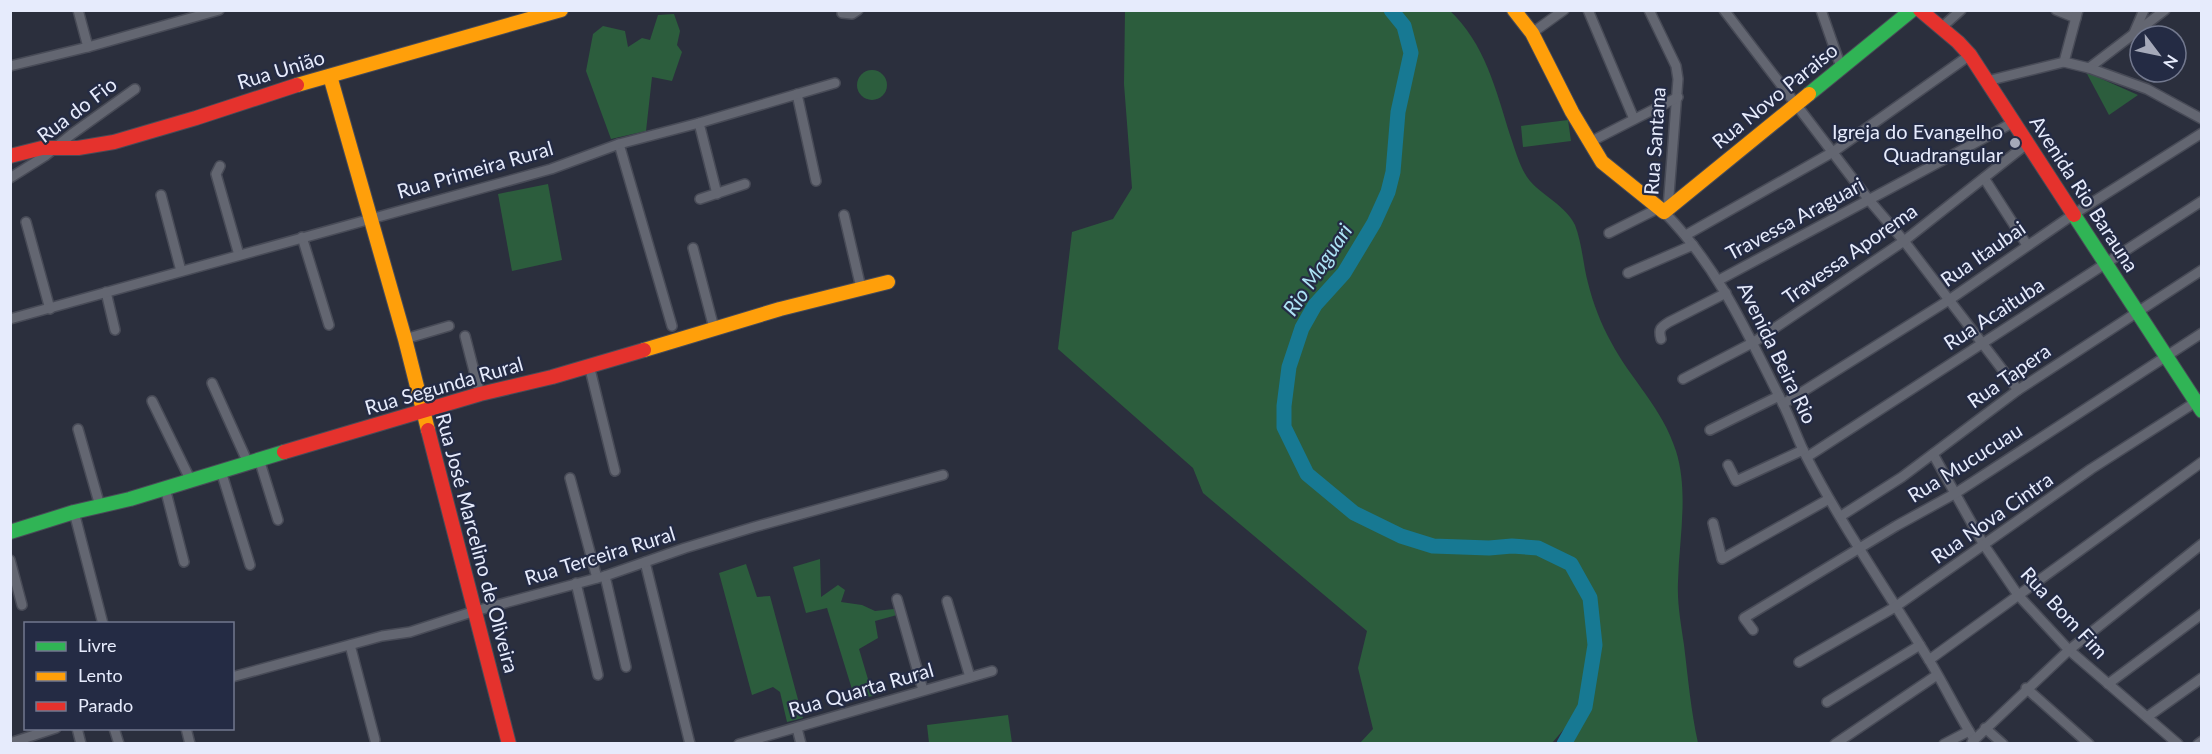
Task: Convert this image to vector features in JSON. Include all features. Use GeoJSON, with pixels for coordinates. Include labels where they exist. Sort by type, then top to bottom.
{"type":"FeatureCollection","features":[{"type":"Feature","properties":{"kind":"street"},"geometry":{"type":"LineString","coordinates":[[78,10],[88,47]]}},
{"type":"Feature","properties":{"kind":"street"},"geometry":{"type":"LineString","coordinates":[[10,66],[88,47],[219,10]]}},
{"type":"Feature","properties":{"kind":"street","name":"Rua União"},"geometry":{"type":"LineString","coordinates":[[10,156],[32,150],[78,148],[114,142],[272,92],[561,10]]}},
{"type":"Feature","properties":{"kind":"street"},"geometry":{"type":"LineString","coordinates":[[842,13],[852,14],[858,10]]}},
{"type":"Feature","properties":{"kind":"street","name":"Avenida Beira Rio"},"geometry":{"type":"LineString","coordinates":[[1514,10],[1532,33],[1602,162],[1664,210],[1694,245],[1719,280],[1754,342],[1805,453],[1829,499],[1938,675],[1971,738]]}},
{"type":"Feature","properties":{"kind":"street"},"geometry":{"type":"LineString","coordinates":[[1532,33],[1564,10]]}},
{"type":"Feature","properties":{"kind":"street"},"geometry":{"type":"LineString","coordinates":[[1588,10],[1634,119]]}},
{"type":"Feature","properties":{"kind":"street","name":"Rua Santana"},"geometry":{"type":"LineString","coordinates":[[1649,10],[1676,66],[1678,97],[1664,210]]}},
{"type":"Feature","properties":{"kind":"street"},"geometry":{"type":"LineString","coordinates":[[1724,10],[2018,390]]}},
{"type":"Feature","properties":{"kind":"street"},"geometry":{"type":"LineString","coordinates":[[1821,10],[1841,67]]}},
{"type":"Feature","properties":{"kind":"street","name":"Rua Novo Paraiso"},"geometry":{"type":"LineString","coordinates":[[1664,210],[1912,10]]}},
{"type":"Feature","properties":{"kind":"street","name":"Avenida Rio Barauna"},"geometry":{"type":"LineString","coordinates":[[1920,10],[1970,55],[2199,403]]}},
{"type":"Feature","properties":{"kind":"street"},"geometry":{"type":"LineString","coordinates":[[1941,28],[1961,10]]}},
{"type":"Feature","properties":{"kind":"street"},"geometry":{"type":"LineString","coordinates":[[2056,10],[2077,14],[2064,62]]}},
{"type":"Feature","properties":{"kind":"street"},"geometry":{"type":"LineString","coordinates":[[2138,24],[2144,10]]}},
{"type":"Feature","properties":{"kind":"street"},"geometry":{"type":"LineString","coordinates":[[2146,24],[2165,10]]}},
{"type":"Feature","properties":{"kind":"street"},"geometry":{"type":"LineString","coordinates":[[2089,68],[2128,38]]}},
{"type":"Feature","properties":{"kind":"street"},"geometry":{"type":"LineString","coordinates":[[1686,235],[1833,152],[1970,55]]}},
{"type":"Feature","properties":{"kind":"street"},"geometry":{"type":"LineString","coordinates":[[1987,81],[2064,62],[2089,68],[2147,89],[2201,117]]}},
{"type":"Feature","properties":{"kind":"street","name":"Rua José Marcelino de Oliveira"},"geometry":{"type":"LineString","coordinates":[[330,76],[354,154],[509,744]]}},
{"type":"Feature","properties":{"kind":"street","name":"Rua Primeira Rural"},"geometry":{"type":"LineString","coordinates":[[10,319],[550,169],[619,144],[835,83]]}},
{"type":"Feature","properties":{"kind":"street","name":"Rua do Fio"},"geometry":{"type":"LineString","coordinates":[[10,178],[135,89]]}},
{"type":"Feature","properties":{"kind":"street"},"geometry":{"type":"LineString","coordinates":[[797,94],[816,181]]}},
{"type":"Feature","properties":{"kind":"street"},"geometry":{"type":"LineString","coordinates":[[1590,142],[1678,97]]}},
{"type":"Feature","properties":{"kind":"street","name":"Travessa Araguari"},"geometry":{"type":"LineString","coordinates":[[1719,280],[2014,122]]}},
{"type":"Feature","properties":{"kind":"street"},"geometry":{"type":"LineString","coordinates":[[699,123],[717,194]]}},
{"type":"Feature","properties":{"kind":"street","name":"Rua Itaubai"},"geometry":{"type":"LineString","coordinates":[[1710,430],[1781,400],[1949,300],[2027,245],[2202,133]]}},
{"type":"Feature","properties":{"kind":"street","name":"Travessa Aporema"},"geometry":{"type":"LineString","coordinates":[[1683,379],[1754,342],[1904,241],[2028,143]]}},
{"type":"Feature","properties":{"kind":"street"},"geometry":{"type":"LineString","coordinates":[[619,144],[672,326]]}},
{"type":"Feature","properties":{"kind":"street"},"geometry":{"type":"LineString","coordinates":[[220,166],[216,174],[239,255]]}},
{"type":"Feature","properties":{"kind":"street"},"geometry":{"type":"LineString","coordinates":[[1984,178],[2027,245]]}},
{"type":"Feature","properties":{"kind":"street"},"geometry":{"type":"LineString","coordinates":[[700,199],[745,184]]}},
{"type":"Feature","properties":{"kind":"street"},"geometry":{"type":"LineString","coordinates":[[161,195],[180,271]]}},
{"type":"Feature","properties":{"kind":"street","name":"Rua Acaituba"},"geometry":{"type":"LineString","coordinates":[[1728,465],[1736,481],[1805,453],[1983,344],[2202,201]]}},
{"type":"Feature","properties":{"kind":"street"},"geometry":{"type":"LineString","coordinates":[[1609,233],[1664,210]]}},
{"type":"Feature","properties":{"kind":"street"},"geometry":{"type":"LineString","coordinates":[[844,215],[863,290]]}},
{"type":"Feature","properties":{"kind":"street"},"geometry":{"type":"LineString","coordinates":[[26,222],[50,309]]}},
{"type":"Feature","properties":{"kind":"street"},"geometry":{"type":"LineString","coordinates":[[302,237],[329,325]]}},
{"type":"Feature","properties":{"kind":"street"},"geometry":{"type":"LineString","coordinates":[[1628,273],[1694,245]]}},
{"type":"Feature","properties":{"kind":"street"},"geometry":{"type":"LineString","coordinates":[[693,248],[714,328]]}},
{"type":"Feature","properties":{"kind":"street","name":"Rua Tapera"},"geometry":{"type":"LineString","coordinates":[[1841,516],[1902,477],[2018,390],[2202,270]]}},
{"type":"Feature","properties":{"kind":"street","name":"Rua Segunda Rural"},"geometry":{"type":"LineString","coordinates":[[10,532],[480,394],[552,377],[629,350],[888,282]]}},
{"type":"Feature","properties":{"kind":"street"},"geometry":{"type":"LineString","coordinates":[[106,292],[115,330]]}},
{"type":"Feature","properties":{"kind":"street","name":"Travessa Araguari"},"geometry":{"type":"LineString","coordinates":[[1661,339],[1659,332],[1669,322],[1726,293]]}},
{"type":"Feature","properties":{"kind":"street"},"geometry":{"type":"LineString","coordinates":[[404,343],[450,326]]}},
{"type":"Feature","properties":{"kind":"street","name":"Rua Mucucuau"},"geometry":{"type":"LineString","coordinates":[[1753,630],[1744,618],[1956,493],[2202,333]]}},
{"type":"Feature","properties":{"kind":"street"},"geometry":{"type":"LineString","coordinates":[[465,336],[480,394]]}},
{"type":"Feature","properties":{"kind":"street"},"geometry":{"type":"LineString","coordinates":[[589,364],[615,471]]}},
{"type":"Feature","properties":{"kind":"street"},"geometry":{"type":"LineString","coordinates":[[212,383],[254,461],[278,520]]}},
{"type":"Feature","properties":{"kind":"street"},"geometry":{"type":"LineString","coordinates":[[152,401],[190,479]]}},
{"type":"Feature","properties":{"kind":"street","name":"Rua Nova Cintra"},"geometry":{"type":"LineString","coordinates":[[1799,662],[1895,607],[2091,469],[2199,403]]}},
{"type":"Feature","properties":{"kind":"street"},"geometry":{"type":"LineString","coordinates":[[78,429],[100,506]]}},
{"type":"Feature","properties":{"kind":"street","name":"Rua Bom Fim"},"geometry":{"type":"LineString","coordinates":[[1933,454],[1984,545],[2018,595],[2069,650],[2178,744]]}},
{"type":"Feature","properties":{"kind":"street"},"geometry":{"type":"LineString","coordinates":[[1929,660],[2202,462]]}},
{"type":"Feature","properties":{"kind":"street"},"geometry":{"type":"LineString","coordinates":[[221,471],[250,565]]}},
{"type":"Feature","properties":{"kind":"street","name":"Rua Terceira Rural"},"geometry":{"type":"LineString","coordinates":[[234,676],[382,636],[410,632],[475,611],[601,577],[867,492],[905,489],[943,475]]}},
{"type":"Feature","properties":{"kind":"street"},"geometry":{"type":"LineString","coordinates":[[570,478],[626,667]]}},
{"type":"Feature","properties":{"kind":"street"},"geometry":{"type":"LineString","coordinates":[[165,488],[184,562]]}},
{"type":"Feature","properties":{"kind":"street"},"geometry":{"type":"LineString","coordinates":[[1713,523],[1722,559],[1829,499]]}},
{"type":"Feature","properties":{"kind":"street"},"geometry":{"type":"LineString","coordinates":[[74,512],[102,622]]}},
{"type":"Feature","properties":{"kind":"street"},"geometry":{"type":"LineString","coordinates":[[1944,744],[1971,738],[1986,728],[2069,650],[2202,544]]}},
{"type":"Feature","properties":{"kind":"street"},"geometry":{"type":"LineString","coordinates":[[10,560],[22,605]]}},
{"type":"Feature","properties":{"kind":"street"},"geometry":{"type":"LineString","coordinates":[[645,562],[690,744]]}},
{"type":"Feature","properties":{"kind":"street"},"geometry":{"type":"LineString","coordinates":[[576,584],[598,675]]}},
{"type":"Feature","properties":{"kind":"street"},"geometry":{"type":"LineString","coordinates":[[897,598],[923,690]]}},
{"type":"Feature","properties":{"kind":"street"},"geometry":{"type":"LineString","coordinates":[[947,600],[970,677]]}},
{"type":"Feature","properties":{"kind":"street"},"geometry":{"type":"LineString","coordinates":[[2108,684],[2202,614]]}},
{"type":"Feature","properties":{"kind":"street"},"geometry":{"type":"LineString","coordinates":[[350,645],[375,740]]}},
{"type":"Feature","properties":{"kind":"street"},"geometry":{"type":"LineString","coordinates":[[1827,702],[1920,645]]}},
{"type":"Feature","properties":{"kind":"street","name":"Rua Quarta Rural"},"geometry":{"type":"LineString","coordinates":[[739,744],[992,670]]}},
{"type":"Feature","properties":{"kind":"street"},"geometry":{"type":"LineString","coordinates":[[1835,744],[1938,675]]}},
{"type":"Feature","properties":{"kind":"street"},"geometry":{"type":"LineString","coordinates":[[2147,717],[2202,678]]}},
{"type":"Feature","properties":{"kind":"street"},"geometry":{"type":"LineString","coordinates":[[2026,688],[2089,744]]}},
{"type":"Feature","properties":{"kind":"street"},"geometry":{"type":"LineString","coordinates":[[797,728],[801,744]]}},
{"type":"Feature","properties":{"kind":"street"},"geometry":{"type":"LineString","coordinates":[[1986,728],[2003,744]]}},
{"type":"Feature","properties":{"kind":"street"},"geometry":{"type":"LineString","coordinates":[[10,743],[41,739]]}},
{"type":"Feature","properties":{"kind":"green space"},"geometry":{"type":"Polygon","coordinates":[[[1449,10],[1472,37],[1488,68],[1523,171],[1535,186],[1566,212],[1575,225],[1590,291],[1604,328],[1619,356],[1655,407],[1676,451],[1683,500],[1678,582],[1679,606],[1698,743],[1568,743],[1576,715],[1552,743],[1360,743],[1373,729],[1358,668],[1367,631],[1203,493],[1193,468],[1058,349],[1072,232],[1113,219],[1132,188],[1124,84],[1125,11],[1449,10]]]}},
{"type":"Feature","properties":{"kind":"green space"},"geometry":{"type":"Polygon","coordinates":[[[674,14],[680,31],[677,45],[682,52],[672,81],[652,77],[646,131],[611,139],[586,71],[593,34],[603,26],[625,31],[628,47],[642,38],[650,40],[658,15],[674,14]]]}},
{"type":"Feature","properties":{"kind":"green space"},"geometry":{"type":"Polygon","coordinates":[[[872,70],[878,71],[886,79],[886,91],[878,99],[872,100],[866,99],[858,91],[857,85],[858,79],[866,71],[872,70]]]}},
{"type":"Feature","properties":{"kind":"green space"},"geometry":{"type":"Polygon","coordinates":[[[2086,72],[2138,95],[2109,115],[2086,72]]]}},
{"type":"Feature","properties":{"kind":"green space"},"geometry":{"type":"Polygon","coordinates":[[[1568,120],[1571,141],[1523,147],[1521,126],[1568,120]]]}},
{"type":"Feature","properties":{"kind":"green space"},"geometry":{"type":"Polygon","coordinates":[[[548,184],[562,260],[512,271],[498,194],[548,184]]]}},
{"type":"Feature","properties":{"kind":"green space"},"geometry":{"type":"Polygon","coordinates":[[[820,559],[821,597],[838,585],[845,590],[841,602],[862,605],[875,611],[894,609],[897,615],[875,621],[878,638],[859,649],[873,696],[855,699],[827,608],[806,613],[793,567],[820,559]]]}},
{"type":"Feature","properties":{"kind":"green space"},"geometry":{"type":"Polygon","coordinates":[[[746,564],[757,597],[770,596],[803,718],[787,722],[780,692],[773,687],[752,695],[719,573],[746,564]]]}},
{"type":"Feature","properties":{"kind":"green space"},"geometry":{"type":"Polygon","coordinates":[[[1008,715],[1012,743],[929,743],[927,725],[1008,715]]]}},
{"type":"Feature","properties":{"kind":"waterway","name":"Rio Maguari"},"geometry":{"type":"LineString","coordinates":[[1391,10],[1404,26],[1411,53],[1398,112],[1393,172],[1388,192],[1374,223],[1344,273],[1315,305],[1302,328],[1289,367],[1284,427],[1307,474],[1354,513],[1401,536],[1433,546],[1538,548],[1571,564],[1590,598],[1595,645],[1585,707],[1564,744]]}},
{"type":"Feature","properties":{"kind":"traffic: fast"},"geometry":{"type":"LineString","coordinates":[[1809,94],[1912,10]]}},
{"type":"Feature","properties":{"kind":"traffic: fast"},"geometry":{"type":"LineString","coordinates":[[2074,215],[2202,411]]}},
{"type":"Feature","properties":{"kind":"traffic: fast"},"geometry":{"type":"LineString","coordinates":[[10,532],[74,512],[130,499],[284,452]]}},
{"type":"Feature","properties":{"kind":"traffic: slow"},"geometry":{"type":"LineString","coordinates":[[297,85],[561,10]]}},
{"type":"Feature","properties":{"kind":"traffic: slow"},"geometry":{"type":"LineString","coordinates":[[1514,10],[1532,33],[1572,112],[1602,162],[1664,212],[1809,94]]}},
{"type":"Feature","properties":{"kind":"traffic: slow"},"geometry":{"type":"LineString","coordinates":[[330,76],[405,339],[428,430]]}},
{"type":"Feature","properties":{"kind":"traffic: slow"},"geometry":{"type":"LineString","coordinates":[[644,350],[780,309],[888,282]]}},
{"type":"Feature","properties":{"kind":"traffic: jam"},"geometry":{"type":"LineString","coordinates":[[1920,10],[1970,55],[2074,215]]}},
{"type":"Feature","properties":{"kind":"traffic: jam"},"geometry":{"type":"LineString","coordinates":[[10,156],[42,148],[78,148],[114,142],[297,85]]}},
{"type":"Feature","properties":{"kind":"traffic: jam"},"geometry":{"type":"LineString","coordinates":[[284,452],[480,394],[552,377],[644,350]]}},
{"type":"Feature","properties":{"kind":"traffic: jam"},"geometry":{"type":"LineString","coordinates":[[428,430],[509,744]]}},
{"type":"Feature","properties":{"kind":"place","name":"Igreja do Evangelho Quadrangular"},"geometry":{"type":"Point","coordinates":[2015,143]}}]}
